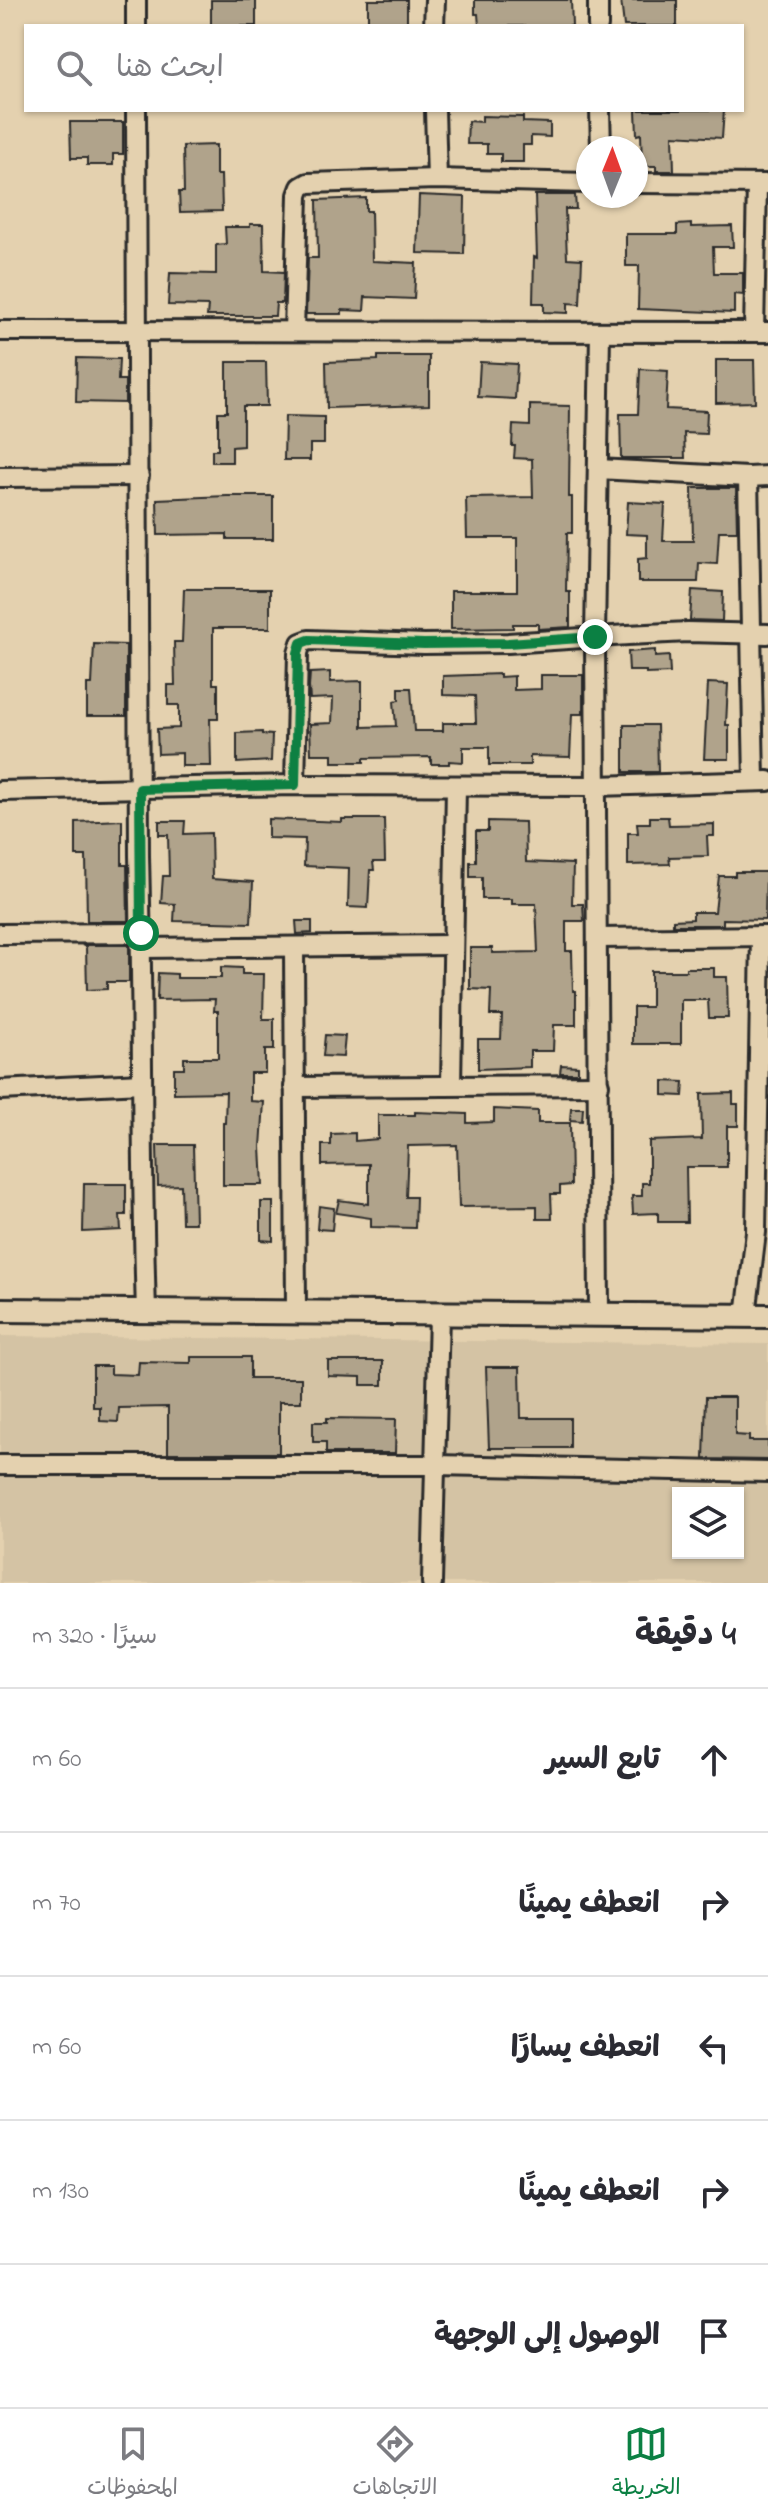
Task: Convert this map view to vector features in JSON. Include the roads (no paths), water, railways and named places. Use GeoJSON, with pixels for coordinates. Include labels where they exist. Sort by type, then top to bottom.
{"type":"FeatureCollection","features":[{"type":"Feature","properties":{"kind":"street"},"geometry":{"type":"LineString","coordinates":[[136,0],[136,24]]}},
{"type":"Feature","properties":{"kind":"street"},"geometry":{"type":"LineString","coordinates":[[434,24],[435,0]]}},
{"type":"Feature","properties":{"kind":"street"},"geometry":{"type":"LineString","coordinates":[[598,0],[598,24]]}},
{"type":"Feature","properties":{"kind":"street"},"geometry":{"type":"LineString","coordinates":[[136,112],[142,1193],[146,1311]]}},
{"type":"Feature","properties":{"kind":"street"},"geometry":{"type":"LineString","coordinates":[[435,112],[437,179]]}},
{"type":"Feature","properties":{"kind":"street"},"geometry":{"type":"LineString","coordinates":[[600,112],[601,136]]}},
{"type":"Feature","properties":{"kind":"street"},"geometry":{"type":"LineString","coordinates":[[294,331],[297,225],[301,187],[308,183],[437,179],[576,183]]}},
{"type":"Feature","properties":{"kind":"street"},"geometry":{"type":"LineString","coordinates":[[0,331],[761,332],[763,184],[648,183]]}},
{"type":"Feature","properties":{"kind":"street"},"geometry":{"type":"LineString","coordinates":[[599,1316],[595,637],[600,333]]}},
{"type":"Feature","properties":{"kind":"street"},"geometry":{"type":"LineString","coordinates":[[598,469],[768,476]]}},
{"type":"Feature","properties":{"kind":"street"},"geometry":{"type":"LineString","coordinates":[[0,477],[139,476]]}},
{"type":"Feature","properties":{"kind":"street"},"geometry":{"type":"LineString","coordinates":[[0,791],[295,785],[596,786],[761,781],[760,634],[748,477]]}},
{"type":"Feature","properties":{"kind":"street"},"geometry":{"type":"LineString","coordinates":[[295,785],[298,653],[301,643],[309,640],[508,643],[688,632],[760,634]]}},
{"type":"Feature","properties":{"kind":"street"},"geometry":{"type":"LineString","coordinates":[[451,1085],[456,786]]}},
{"type":"Feature","properties":{"kind":"street"},"geometry":{"type":"LineString","coordinates":[[0,934],[294,948],[452,945]]}},
{"type":"Feature","properties":{"kind":"street"},"geometry":{"type":"LineString","coordinates":[[0,1310],[757,1316],[756,1232],[764,1077],[765,936],[598,938]]}},
{"type":"Feature","properties":{"kind":"street"},"geometry":{"type":"LineString","coordinates":[[294,948],[296,1313]]}},
{"type":"Feature","properties":{"kind":"street"},"geometry":{"type":"LineString","coordinates":[[0,1090],[142,1083]]}},
{"type":"Feature","properties":{"kind":"street"},"geometry":{"type":"LineString","coordinates":[[294,1087],[599,1085]]}},
{"type":"Feature","properties":{"kind":"street"},"geometry":{"type":"LineString","coordinates":[[432,1583],[439,1315]]}},
{"type":"Feature","properties":{"kind":"street"},"geometry":{"type":"LineString","coordinates":[[0,1465],[435,1465],[768,1472]]}}]}
